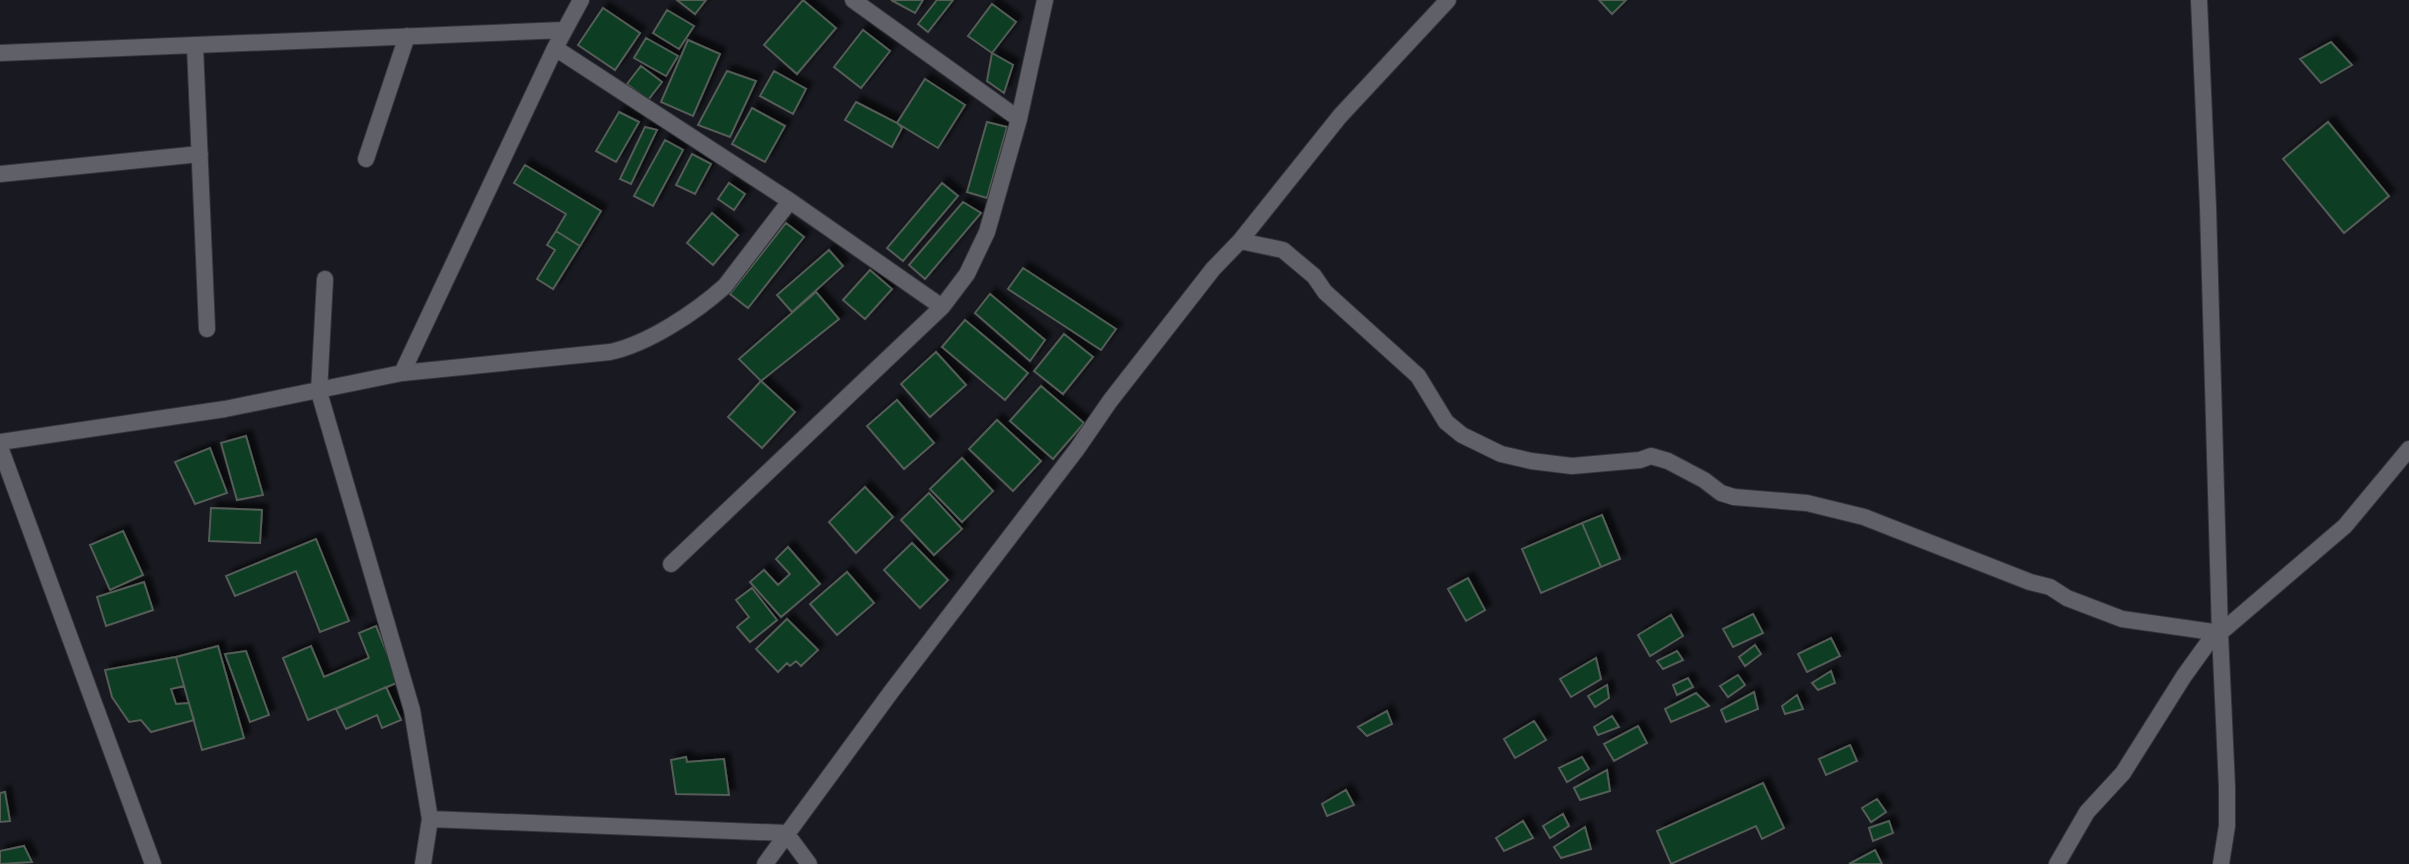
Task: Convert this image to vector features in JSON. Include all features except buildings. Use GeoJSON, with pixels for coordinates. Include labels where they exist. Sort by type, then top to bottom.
{"type":"FeatureCollection","features":[{"type":"Feature","properties":{"kind":"street"},"geometry":{"type":"LineString","coordinates":[[402,373],[555,48],[581,0]]}},
{"type":"Feature","properties":{"kind":"street"},"geometry":{"type":"LineString","coordinates":[[853,0],[1019,119]]}},
{"type":"Feature","properties":{"kind":"street"},"geometry":{"type":"LineString","coordinates":[[671,564],[942,307],[967,274],[987,232],[1019,119],[1045,0]]}},
{"type":"Feature","properties":{"kind":"street"},"geometry":{"type":"LineString","coordinates":[[765,864],[891,692],[998,555],[1110,401],[1213,269],[1240,240],[1340,116],[1448,0]]}},
{"type":"Feature","properties":{"kind":"street"},"geometry":{"type":"LineString","coordinates":[[2199,0],[2208,207],[2217,633],[2227,787],[2227,827],[2221,864]]}},
{"type":"Feature","properties":{"kind":"street"},"geometry":{"type":"LineString","coordinates":[[0,53],[564,30]]}},
{"type":"Feature","properties":{"kind":"street"},"geometry":{"type":"LineString","coordinates":[[366,159],[407,36]]}},
{"type":"Feature","properties":{"kind":"street"},"geometry":{"type":"LineString","coordinates":[[195,46],[207,329]]}},
{"type":"Feature","properties":{"kind":"street"},"geometry":{"type":"LineString","coordinates":[[555,48],[790,201],[942,307]]}},
{"type":"Feature","properties":{"kind":"street"},"geometry":{"type":"LineString","coordinates":[[0,174],[200,154]]}},
{"type":"Feature","properties":{"kind":"street"},"geometry":{"type":"LineString","coordinates":[[153,864],[0,444],[225,409],[402,373],[610,352],[643,342],[712,297],[724,286],[790,201]]}},
{"type":"Feature","properties":{"kind":"street"},"geometry":{"type":"LineString","coordinates":[[1240,240],[1283,250],[1314,276],[1325,292],[1419,376],[1446,422],[1462,435],[1501,454],[1572,466],[1658,457],[1696,475],[1721,493],[1734,497],[1807,503],[1864,517],[2030,582],[2050,587],[2067,598],[2122,619],[2217,633]]}},
{"type":"Feature","properties":{"kind":"street"},"geometry":{"type":"LineString","coordinates":[[326,279],[319,392],[412,710],[430,819],[423,864]]}},
{"type":"Feature","properties":{"kind":"street"},"geometry":{"type":"LineString","coordinates":[[2057,864],[2087,812],[2123,773],[2184,676],[2217,633],[2345,526],[2409,449]]}},
{"type":"Feature","properties":{"kind":"street"},"geometry":{"type":"LineString","coordinates":[[430,819],[786,833]]}},
{"type":"Feature","properties":{"kind":"street"},"geometry":{"type":"LineString","coordinates":[[786,833],[809,864]]}}]}
